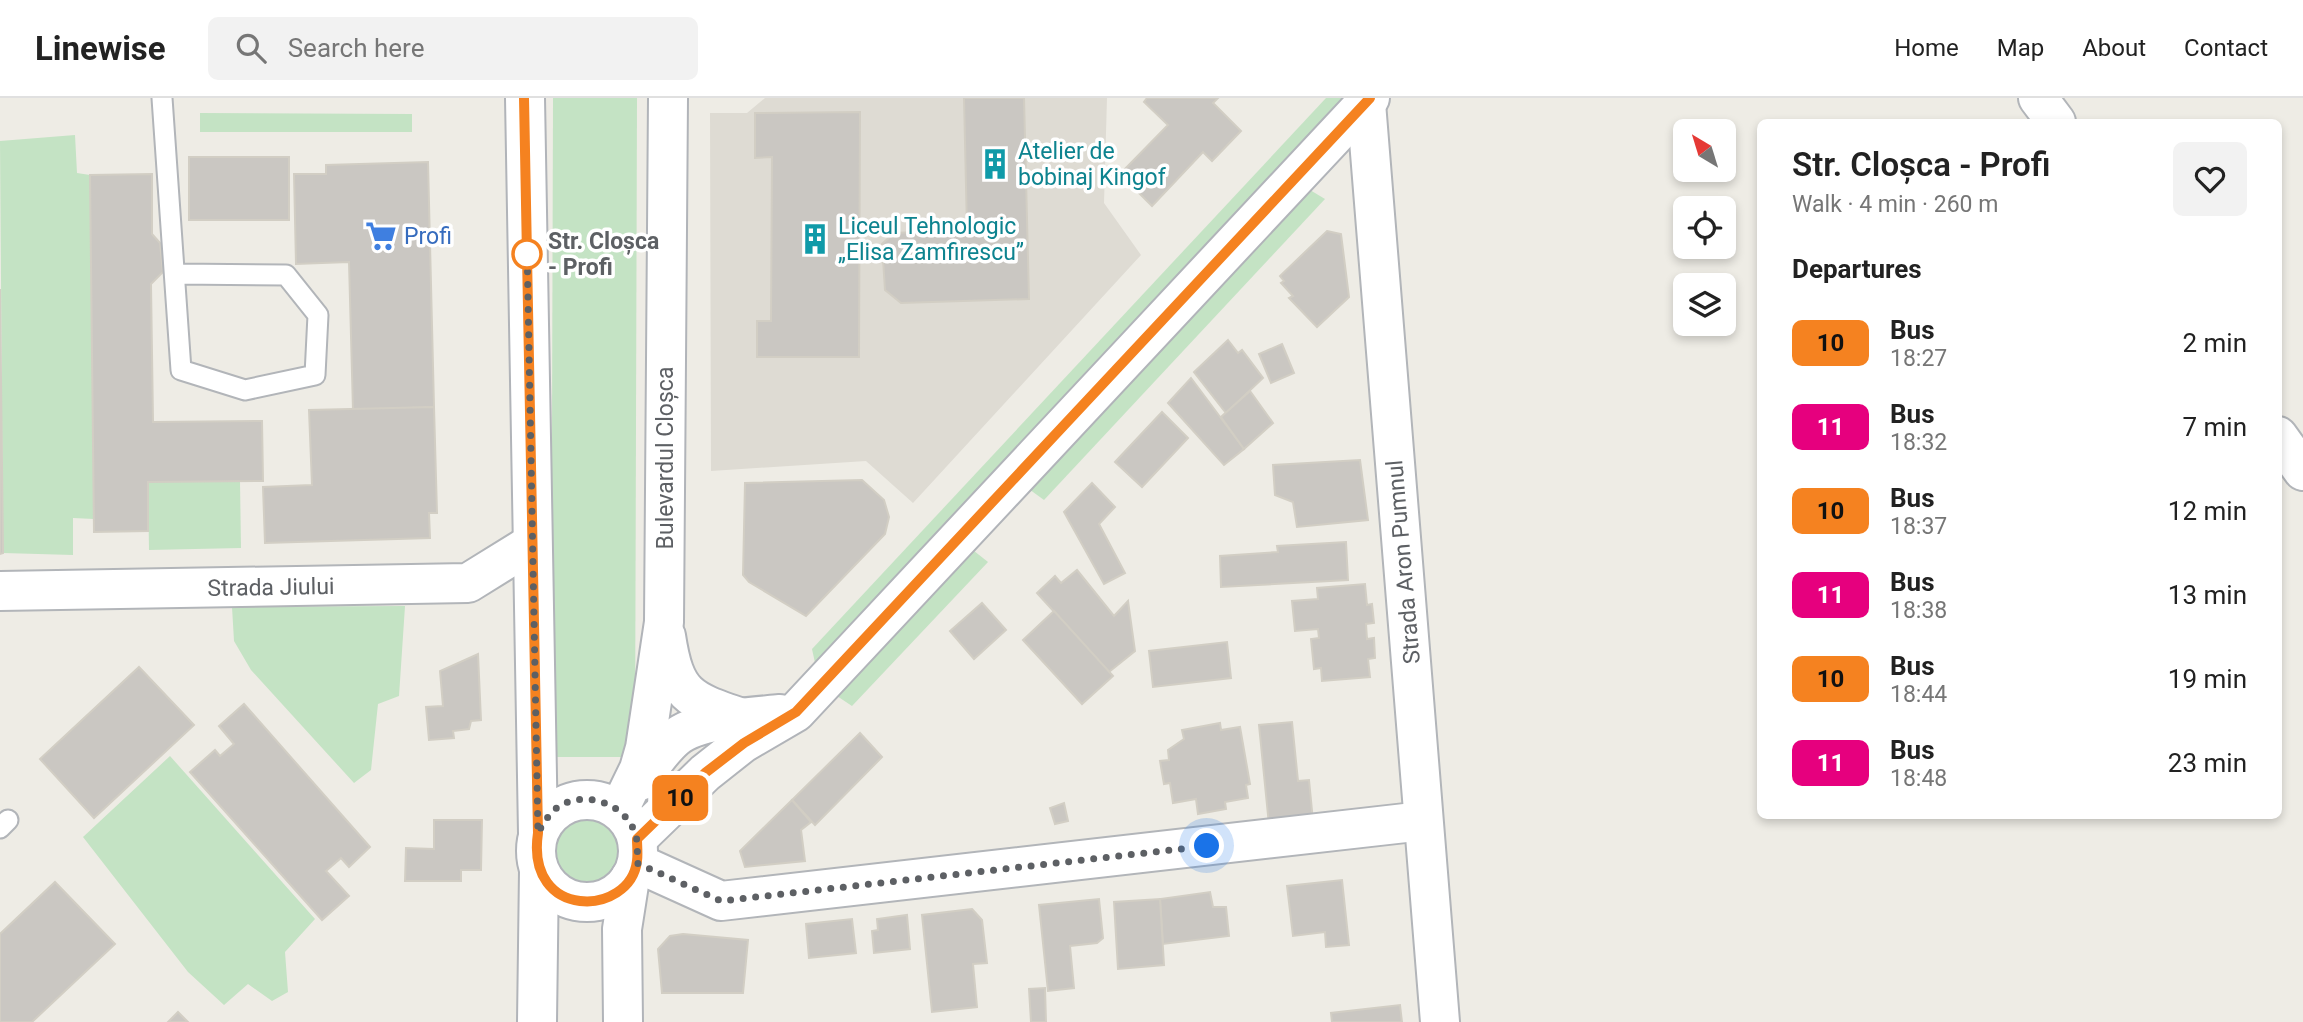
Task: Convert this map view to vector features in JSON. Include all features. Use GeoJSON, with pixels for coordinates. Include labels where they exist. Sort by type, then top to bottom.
{"type":"FeatureCollection","features":[{"type":"Feature","properties":{"kind":"street"},"geometry":{"type":"LineString","coordinates":[[524,98],[538,833],[535,852],[539,871],[532,1016]]}},
{"type":"Feature","properties":{"kind":"street","name":"Bulevardul Cloșca"},"geometry":{"type":"LineString","coordinates":[[623,1022],[622,929],[639,769],[645,748],[664,622],[668,98]]}},
{"type":"Feature","properties":{"kind":"street"},"geometry":{"type":"LineString","coordinates":[[2038,98],[2054,119]]}},
{"type":"Feature","properties":{"kind":"street"},"geometry":{"type":"LineString","coordinates":[[631,848],[705,773],[744,743],[796,712],[1368,100]]}},
{"type":"Feature","properties":{"kind":"street","name":"Strada Aron Pumnul"},"geometry":{"type":"LineString","coordinates":[[1368,100],[1440,1022]]}},
{"type":"Feature","properties":{"kind":"street"},"geometry":{"type":"LineString","coordinates":[[2282,442],[2303,471]]}},
{"type":"Feature","properties":{"kind":"street","name":"Strada Jiului"},"geometry":{"type":"LineString","coordinates":[[0,591],[468,583],[531,544]]}},
{"type":"Feature","properties":{"kind":"street"},"geometry":{"type":"LineString","coordinates":[[664,622],[671,667],[685,691],[704,705],[742,718]]}},
{"type":"Feature","properties":{"kind":"street"},"geometry":{"type":"LineString","coordinates":[[539,871],[549,886],[564,898],[583,902],[601,900],[618,892],[663,749],[677,736],[694,727],[796,712]]}},
{"type":"Feature","properties":{"kind":"street"},"geometry":{"type":"LineString","coordinates":[[538,833],[547,817],[562,805],[580,799],[600,800],[631,848],[721,901],[1423,821]]}},
{"type":"Feature","properties":{"kind":"lane"},"geometry":{"type":"LineString","coordinates":[[162,98],[181,370],[244,390],[315,375],[318,314],[286,275],[176,274]]}},
{"type":"Feature","properties":{"kind":"shaded area"},"geometry":{"type":"Polygon","coordinates":[[[765,98],[1107,98],[1104,203],[1141,255],[913,503],[866,461],[711,471],[710,113],[747,113],[765,98]]]}},
{"type":"Feature","properties":{"kind":"green space"},"geometry":{"type":"Polygon","coordinates":[[[553,98],[637,98],[635,757],[551,757],[553,98]]]}},
{"type":"Feature","properties":{"kind":"green space"},"geometry":{"type":"Polygon","coordinates":[[[1326,98],[1358,98],[817,672],[812,649],[1326,98]]]}},
{"type":"Feature","properties":{"kind":"green space"},"geometry":{"type":"Polygon","coordinates":[[[200,113],[412,114],[412,132],[200,132],[200,113]]]}},
{"type":"Feature","properties":{"kind":"green space"},"geometry":{"type":"Polygon","coordinates":[[[75,135],[77,173],[90,175],[94,519],[73,518],[73,555],[3,553],[0,141],[75,135]]]}},
{"type":"Feature","properties":{"kind":"green space"},"geometry":{"type":"Polygon","coordinates":[[[1310,190],[1325,199],[1044,500],[1022,484],[1310,190]]]}},
{"type":"Feature","properties":{"kind":"green space"},"geometry":{"type":"Polygon","coordinates":[[[240,481],[241,548],[149,550],[148,482],[240,481]]]}},
{"type":"Feature","properties":{"kind":"green space"},"geometry":{"type":"Polygon","coordinates":[[[964,543],[988,562],[852,706],[831,692],[964,543]]]}},
{"type":"Feature","properties":{"kind":"green space"},"geometry":{"type":"Polygon","coordinates":[[[405,606],[399,696],[378,704],[371,770],[354,783],[251,670],[234,641],[232,607],[405,606]]]}},
{"type":"Feature","properties":{"kind":"green space"},"geometry":{"type":"Polygon","coordinates":[[[170,756],[315,919],[285,952],[288,992],[272,1001],[248,984],[224,1005],[188,972],[83,837],[170,756]]]}},
{"type":"Feature","properties":{"kind":"green space"},"geometry":{"type":"Polygon","coordinates":[[[577,812],[593,812],[607,818],[618,829],[624,843],[624,859],[618,873],[607,884],[593,890],[577,890],[563,884],[552,873],[546,859],[546,843],[552,829],[563,818],[577,812]]]}},
{"type":"Feature","properties":{"kind":"building","name":"Atelier de bobinaj Kingof"},"geometry":{"type":"Polygon","coordinates":[[[964,98],[1024,98],[1029,299],[901,303],[885,290],[882,244],[894,233],[967,230],[964,98]]]}},
{"type":"Feature","properties":{"kind":"building"},"geometry":{"type":"Polygon","coordinates":[[[1147,98],[1218,98],[1213,103],[1241,131],[1212,161],[1203,152],[1152,206],[1120,174],[1168,125],[1144,102],[1147,98]]]}},
{"type":"Feature","properties":{"kind":"building","name":"Liceul Tehnologic „Elisa Zamfirescu”"},"geometry":{"type":"Polygon","coordinates":[[[860,112],[859,357],[757,357],[757,321],[771,321],[772,157],[755,158],[755,113],[860,112]]]}},
{"type":"Feature","properties":{"kind":"building"},"geometry":{"type":"Polygon","coordinates":[[[189,157],[289,157],[289,220],[189,220],[189,157]]]}},
{"type":"Feature","properties":{"kind":"building"},"geometry":{"type":"Polygon","coordinates":[[[428,162],[434,407],[353,410],[349,262],[296,264],[294,174],[326,174],[326,165],[428,162]]]}},
{"type":"Feature","properties":{"kind":"building"},"geometry":{"type":"Polygon","coordinates":[[[152,174],[152,234],[160,243],[163,272],[151,284],[153,422],[262,421],[263,481],[148,482],[148,531],[94,532],[90,175],[152,174]]]}},
{"type":"Feature","properties":{"kind":"building"},"geometry":{"type":"Polygon","coordinates":[[[1327,231],[1341,234],[1349,297],[1317,327],[1289,298],[1293,296],[1281,283],[1284,281],[1280,276],[1327,231]]]}},
{"type":"Feature","properties":{"kind":"building"},"geometry":{"type":"Polygon","coordinates":[[[0,289],[3,553],[0,554],[0,289]]]}},
{"type":"Feature","properties":{"kind":"building"},"geometry":{"type":"Polygon","coordinates":[[[1228,340],[1238,353],[1242,350],[1263,378],[1226,413],[1194,372],[1228,340]]]}},
{"type":"Feature","properties":{"kind":"building"},"geometry":{"type":"Polygon","coordinates":[[[1282,344],[1294,373],[1271,383],[1259,354],[1282,344]]]}},
{"type":"Feature","properties":{"kind":"building"},"geometry":{"type":"Polygon","coordinates":[[[1191,378],[1244,449],[1224,465],[1168,403],[1191,378]]]}},
{"type":"Feature","properties":{"kind":"building"},"geometry":{"type":"Polygon","coordinates":[[[1250,391],[1273,423],[1244,449],[1221,417],[1250,391]]]}},
{"type":"Feature","properties":{"kind":"building"},"geometry":{"type":"Polygon","coordinates":[[[434,407],[437,513],[429,513],[430,538],[265,543],[263,487],[312,485],[309,410],[434,407]]]}},
{"type":"Feature","properties":{"kind":"building"},"geometry":{"type":"Polygon","coordinates":[[[1162,412],[1188,438],[1142,487],[1115,462],[1162,412]]]}},
{"type":"Feature","properties":{"kind":"building"},"geometry":{"type":"Polygon","coordinates":[[[1360,460],[1368,520],[1297,527],[1293,502],[1275,495],[1273,465],[1360,460]]]}},
{"type":"Feature","properties":{"kind":"building"},"geometry":{"type":"Polygon","coordinates":[[[862,480],[884,500],[889,517],[885,534],[806,616],[749,582],[743,575],[745,483],[862,480]]]}},
{"type":"Feature","properties":{"kind":"building"},"geometry":{"type":"Polygon","coordinates":[[[1092,483],[1115,507],[1099,524],[1125,573],[1104,584],[1064,512],[1092,483]]]}},
{"type":"Feature","properties":{"kind":"building"},"geometry":{"type":"Polygon","coordinates":[[[1346,542],[1348,580],[1221,587],[1220,556],[1278,552],[1277,546],[1346,542]]]}},
{"type":"Feature","properties":{"kind":"building"},"geometry":{"type":"Polygon","coordinates":[[[1077,570],[1114,616],[1128,601],[1135,651],[1109,672],[1037,593],[1055,576],[1061,583],[1077,570]]]}},
{"type":"Feature","properties":{"kind":"building"},"geometry":{"type":"Polygon","coordinates":[[[1365,584],[1367,605],[1372,604],[1374,623],[1366,624],[1367,639],[1374,638],[1375,658],[1368,659],[1370,677],[1322,681],[1321,668],[1314,669],[1311,639],[1319,638],[1318,629],[1295,631],[1292,601],[1318,599],[1317,588],[1365,584]]]}},
{"type":"Feature","properties":{"kind":"building"},"geometry":{"type":"Polygon","coordinates":[[[982,603],[1006,630],[974,659],[950,631],[982,603]]]}},
{"type":"Feature","properties":{"kind":"building"},"geometry":{"type":"Polygon","coordinates":[[[1054,611],[1113,676],[1082,704],[1023,640],[1054,611]]]}},
{"type":"Feature","properties":{"kind":"building"},"geometry":{"type":"Polygon","coordinates":[[[1227,642],[1231,678],[1153,687],[1149,651],[1227,642]]]}},
{"type":"Feature","properties":{"kind":"building"},"geometry":{"type":"Polygon","coordinates":[[[478,654],[481,720],[471,721],[469,729],[453,731],[454,738],[429,740],[426,707],[443,706],[440,671],[478,654]]]}},
{"type":"Feature","properties":{"kind":"building"},"geometry":{"type":"Polygon","coordinates":[[[139,667],[194,725],[94,818],[40,759],[139,667]]]}},
{"type":"Feature","properties":{"kind":"building"},"geometry":{"type":"Polygon","coordinates":[[[244,704],[370,847],[349,867],[341,858],[326,871],[349,896],[322,920],[190,772],[215,750],[220,756],[234,744],[219,726],[244,704]]]}},
{"type":"Feature","properties":{"kind":"building"},"geometry":{"type":"Polygon","coordinates":[[[1292,722],[1298,781],[1309,780],[1313,821],[1269,825],[1259,725],[1292,722]]]}},
{"type":"Feature","properties":{"kind":"building"},"geometry":{"type":"Polygon","coordinates":[[[1220,723],[1221,730],[1240,727],[1250,784],[1246,785],[1248,798],[1225,802],[1226,809],[1198,814],[1196,799],[1173,803],[1170,783],[1164,784],[1160,761],[1169,760],[1168,750],[1184,739],[1182,730],[1220,723]]]}},
{"type":"Feature","properties":{"kind":"building"},"geometry":{"type":"Polygon","coordinates":[[[860,733],[882,757],[815,825],[792,800],[860,733]]]}},
{"type":"Feature","properties":{"kind":"building"},"geometry":{"type":"Polygon","coordinates":[[[792,800],[811,822],[801,830],[805,861],[745,867],[740,851],[792,800]]]}},
{"type":"Feature","properties":{"kind":"building"},"geometry":{"type":"Polygon","coordinates":[[[1064,803],[1068,821],[1055,824],[1050,808],[1064,803]]]}},
{"type":"Feature","properties":{"kind":"building"},"geometry":{"type":"Polygon","coordinates":[[[434,820],[482,820],[481,870],[461,870],[461,881],[405,881],[406,848],[434,849],[434,820]]]}},
{"type":"Feature","properties":{"kind":"building"},"geometry":{"type":"Polygon","coordinates":[[[1342,880],[1349,945],[1326,947],[1325,932],[1293,936],[1287,886],[1342,880]]]}},
{"type":"Feature","properties":{"kind":"building"},"geometry":{"type":"Polygon","coordinates":[[[55,882],[115,944],[32,1022],[0,1022],[0,934],[55,882]]]}},
{"type":"Feature","properties":{"kind":"building"},"geometry":{"type":"Polygon","coordinates":[[[1210,892],[1213,907],[1226,907],[1229,936],[1163,944],[1160,899],[1210,892]]]}},
{"type":"Feature","properties":{"kind":"building"},"geometry":{"type":"Polygon","coordinates":[[[1099,899],[1103,938],[1097,943],[1070,946],[1074,988],[1048,991],[1039,905],[1099,899]]]}},
{"type":"Feature","properties":{"kind":"building"},"geometry":{"type":"Polygon","coordinates":[[[1160,899],[1164,965],[1118,969],[1114,902],[1160,899]]]}},
{"type":"Feature","properties":{"kind":"building"},"geometry":{"type":"Polygon","coordinates":[[[972,909],[982,920],[987,963],[973,964],[977,1007],[932,1012],[922,915],[972,909]]]}},
{"type":"Feature","properties":{"kind":"building"},"geometry":{"type":"Polygon","coordinates":[[[907,915],[910,949],[874,953],[872,931],[878,930],[877,919],[907,915]]]}},
{"type":"Feature","properties":{"kind":"building"},"geometry":{"type":"Polygon","coordinates":[[[852,919],[856,953],[809,958],[806,924],[852,919]]]}},
{"type":"Feature","properties":{"kind":"building"},"geometry":{"type":"Polygon","coordinates":[[[683,934],[748,940],[743,993],[662,993],[658,949],[670,936],[683,934]]]}},
{"type":"Feature","properties":{"kind":"building"},"geometry":{"type":"Polygon","coordinates":[[[1045,988],[1046,1022],[1031,1022],[1029,989],[1045,988]]]}},
{"type":"Feature","properties":{"kind":"building"},"geometry":{"type":"Polygon","coordinates":[[[1400,1005],[1402,1022],[1332,1022],[1331,1013],[1400,1005]]]}},
{"type":"Feature","properties":{"kind":"building"},"geometry":{"type":"Polygon","coordinates":[[[178,1012],[188,1022],[168,1022],[178,1012]]]}},
{"type":"Feature","properties":{"kind":"bus line","name":"10"},"geometry":{"type":"LineString","coordinates":[[524,98],[538,833],[535,852],[539,871],[549,886],[564,898],[583,902],[601,900],[618,892],[630,878],[637,863],[637,839],[705,773],[744,743],[796,712],[1370,98]]}},
{"type":"Feature","properties":{"kind":"place","name":"Atelier de bobinaj Kingof"},"geometry":{"type":"Point","coordinates":[995,164]}},
{"type":"Feature","properties":{"kind":"place","name":"Profi"},"geometry":{"type":"Point","coordinates":[381,236]}},
{"type":"Feature","properties":{"kind":"place","name":"Liceul Tehnologic „Elisa Zamfirescu”"},"geometry":{"type":"Point","coordinates":[815,239]}},
{"type":"Feature","properties":{"kind":"place","name":"Str. Cloșca - Profi"},"geometry":{"type":"Point","coordinates":[527,254]}},
{"type":"Feature","properties":{"kind":"route"},"geometry":{"type":"LineString","coordinates":[[527,254],[527,244],[538,833],[547,817],[562,805],[580,799],[600,800],[619,810],[630,823],[637,839],[637,863],[721,901],[1207,846]]}}]}
